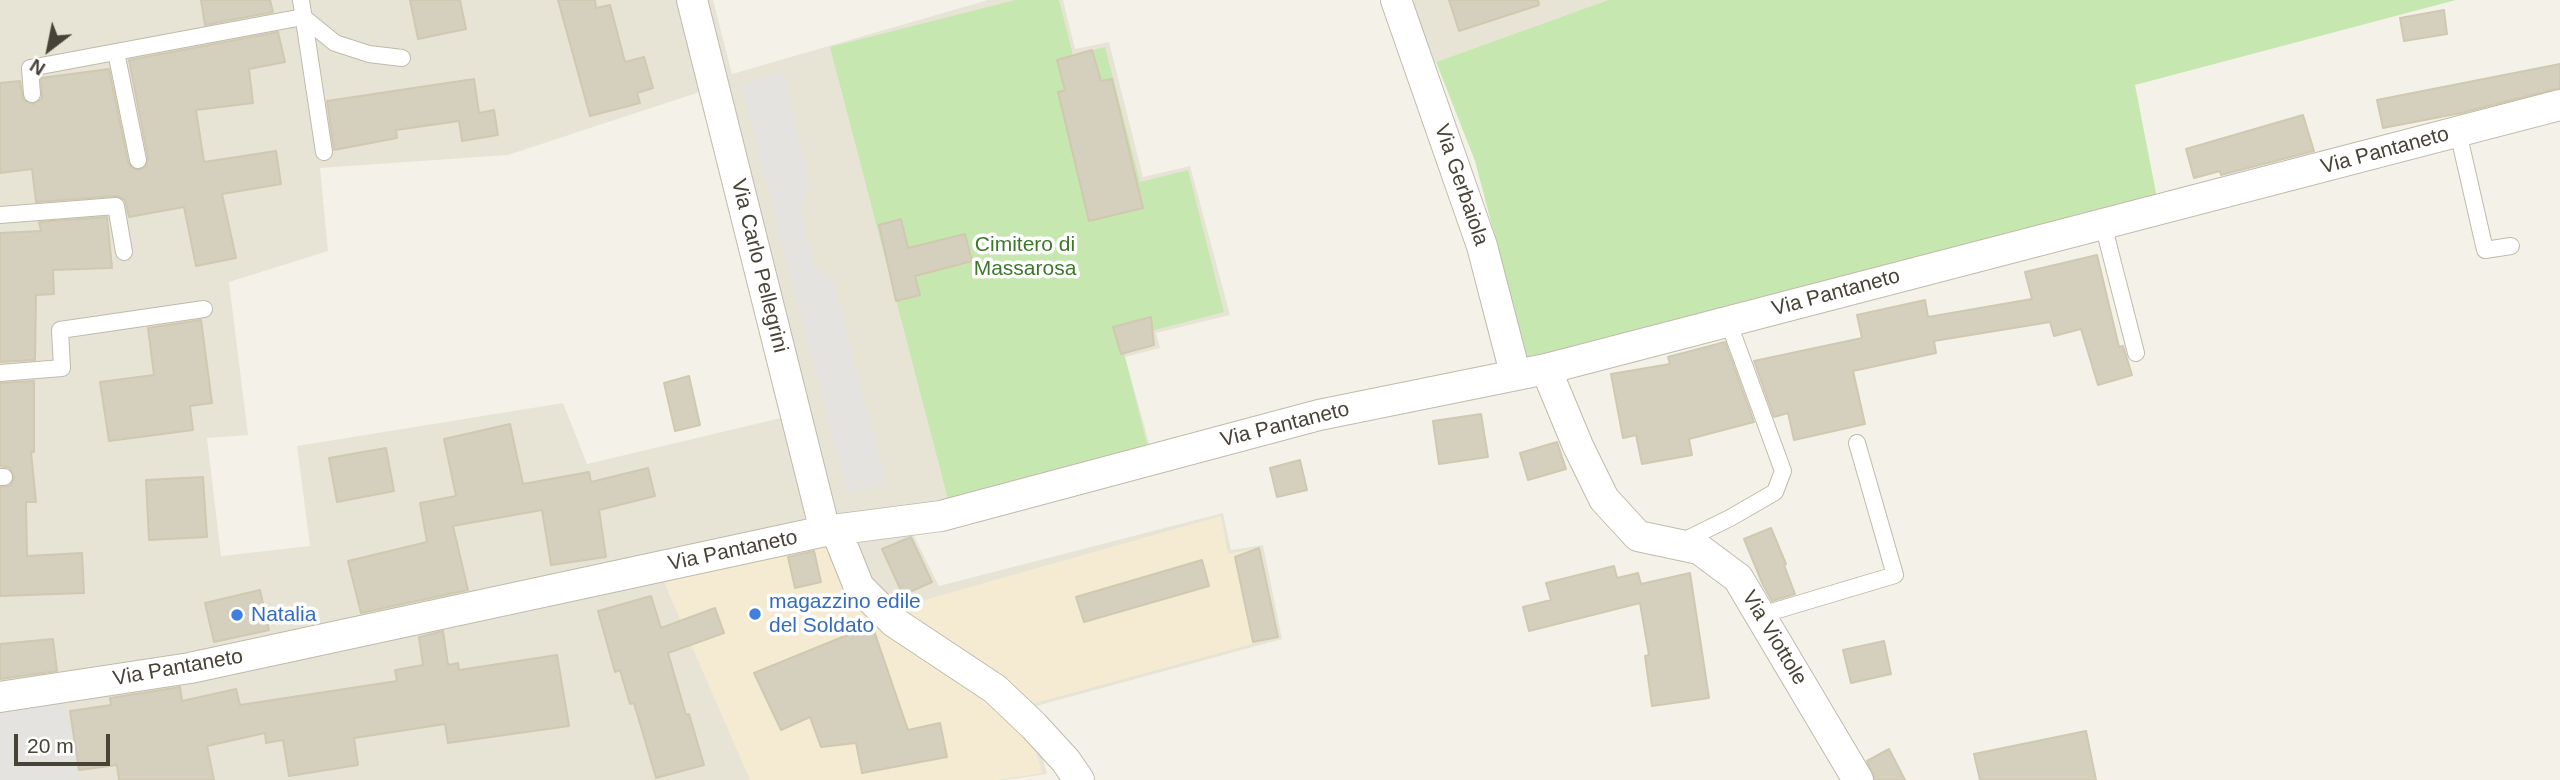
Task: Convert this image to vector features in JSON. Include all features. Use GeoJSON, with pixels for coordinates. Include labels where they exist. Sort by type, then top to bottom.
{"type":"FeatureCollection","features":[{"type":"Feature","properties":{"kind":"street","name":"Via Carlo Pellegrini"},"geometry":{"type":"LineString","coordinates":[[692,0],[831,531],[859,587],[894,622],[995,690],[1034,726],[1066,761],[1079,780]]}},
{"type":"Feature","properties":{"kind":"street","name":"Via Gerbaiola"},"geometry":{"type":"LineString","coordinates":[[1396,0],[1482,246],[1515,373]]}},
{"type":"Feature","properties":{"kind":"street","name":"Via Pantaneto"},"geometry":{"type":"LineString","coordinates":[[0,697],[190,668],[831,531],[941,516],[1319,415],[1515,373],[1546,369],[2560,106]]}},
{"type":"Feature","properties":{"kind":"street","name":"Via Viottole"},"geometry":{"type":"LineString","coordinates":[[1546,369],[1578,446],[1604,499],[1638,536],[1699,549],[1738,578],[1858,780]]}},
{"type":"Feature","properties":{"kind":"lane"},"geometry":{"type":"LineString","coordinates":[[301,0],[324,152]]}},
{"type":"Feature","properties":{"kind":"lane"},"geometry":{"type":"LineString","coordinates":[[32,94],[30,68],[303,17],[335,43],[369,54],[402,58]]}},
{"type":"Feature","properties":{"kind":"lane"},"geometry":{"type":"LineString","coordinates":[[116,52],[138,160]]}},
{"type":"Feature","properties":{"kind":"lane"},"geometry":{"type":"LineString","coordinates":[[2459,132],[2485,250],[2511,246]]}},
{"type":"Feature","properties":{"kind":"lane"},"geometry":{"type":"LineString","coordinates":[[0,215],[116,206],[124,252]]}},
{"type":"Feature","properties":{"kind":"lane"},"geometry":{"type":"LineString","coordinates":[[2103,224],[2136,353]]}},
{"type":"Feature","properties":{"kind":"lane"},"geometry":{"type":"LineString","coordinates":[[0,373],[62,369],[60,330],[204,309]]}},
{"type":"Feature","properties":{"kind":"lane"},"geometry":{"type":"LineString","coordinates":[[1676,544],[1730,519],[1775,492],[1783,471],[1728,321]]}},
{"type":"Feature","properties":{"kind":"lane"},"geometry":{"type":"LineString","coordinates":[[1761,615],[1895,575],[1857,443]]}},
{"type":"Feature","properties":{"kind":"shaded area"},"geometry":{"type":"Polygon","coordinates":[[[0,0],[713,0],[732,74],[988,0],[1063,0],[1075,49],[1109,42],[1143,177],[1190,166],[1230,315],[1156,333],[1160,348],[1125,357],[1155,464],[910,528],[939,586],[1223,513],[1231,550],[1263,545],[1282,639],[1029,708],[1047,774],[1005,780],[0,780],[0,0]],[[718,86],[508,155],[320,168],[328,251],[229,282],[248,435],[207,438],[221,556],[310,546],[297,446],[563,403],[587,464],[802,413],[718,86]]]}},
{"type":"Feature","properties":{"kind":"shaded area"},"geometry":{"type":"Polygon","coordinates":[[[1384,0],[1608,0],[1411,71],[1384,0]]]}},
{"type":"Feature","properties":{"kind":"shaded area"},"geometry":{"type":"Polygon","coordinates":[[[783,72],[810,189],[800,207],[814,266],[832,277],[886,484],[848,493],[741,85],[783,72]]]}},
{"type":"Feature","properties":{"kind":"shaded area"},"geometry":{"type":"Polygon","coordinates":[[[1221,516],[1228,554],[1259,548],[1278,637],[1024,706],[1042,773],[996,780],[750,780],[660,573],[825,544],[854,599],[868,616],[1221,516]]]}},
{"type":"Feature","properties":{"kind":"shaded area"},"geometry":{"type":"Polygon","coordinates":[[[64,700],[80,780],[0,780],[0,712],[64,700]]]}},
{"type":"Feature","properties":{"kind":"green space","name":"Cimitero di Massarosa"},"geometry":{"type":"Polygon","coordinates":[[[1015,0],[1059,0],[1073,55],[1105,47],[1140,182],[1188,170],[1224,312],[1151,331],[1154,345],[1124,353],[1149,452],[949,503],[830,47],[1015,0]]]}},
{"type":"Feature","properties":{"kind":"green space"},"geometry":{"type":"Polygon","coordinates":[[[1608,0],[2456,0],[2135,85],[2158,203],[1527,359],[1475,161],[1436,62],[1608,0]]]}},
{"type":"Feature","properties":{"kind":"building"},"geometry":{"type":"Polygon","coordinates":[[[201,0],[270,0],[273,12],[205,25],[201,0]]]}},
{"type":"Feature","properties":{"kind":"building"},"geometry":{"type":"Polygon","coordinates":[[[410,0],[460,0],[466,29],[418,39],[410,0]]]}},
{"type":"Feature","properties":{"kind":"building"},"geometry":{"type":"Polygon","coordinates":[[[558,0],[595,0],[596,8],[610,5],[625,62],[644,57],[653,88],[637,93],[640,103],[590,116],[558,0]]]}},
{"type":"Feature","properties":{"kind":"building"},"geometry":{"type":"Polygon","coordinates":[[[1449,0],[1538,0],[1539,5],[1459,31],[1449,0]]]}},
{"type":"Feature","properties":{"kind":"building"},"geometry":{"type":"Polygon","coordinates":[[[2444,10],[2447,34],[2404,41],[2400,18],[2444,10]]]}},
{"type":"Feature","properties":{"kind":"building"},"geometry":{"type":"Polygon","coordinates":[[[278,32],[285,62],[249,69],[253,103],[196,110],[204,162],[276,151],[281,184],[222,194],[236,258],[196,266],[184,207],[129,217],[125,200],[116,196],[36,202],[32,169],[0,173],[0,83],[20,81],[23,99],[33,104],[42,98],[41,78],[109,69],[128,162],[131,167],[139,170],[145,167],[148,158],[129,60],[278,32]]]}},
{"type":"Feature","properties":{"kind":"building"},"geometry":{"type":"Polygon","coordinates":[[[1092,50],[1101,81],[1112,79],[1143,208],[1089,221],[1058,92],[1065,90],[1057,60],[1092,50]]]}},
{"type":"Feature","properties":{"kind":"building"},"geometry":{"type":"Polygon","coordinates":[[[2560,64],[2560,88],[2461,113],[2383,128],[2377,100],[2560,64]]]}},
{"type":"Feature","properties":{"kind":"building"},"geometry":{"type":"Polygon","coordinates":[[[474,79],[479,113],[494,110],[498,135],[462,141],[459,121],[396,130],[397,138],[334,150],[327,101],[474,79]]]}},
{"type":"Feature","properties":{"kind":"building"},"geometry":{"type":"Polygon","coordinates":[[[2303,115],[2314,151],[2221,175],[2220,171],[2194,178],[2186,149],[2303,115]]]}},
{"type":"Feature","properties":{"kind":"building"},"geometry":{"type":"Polygon","coordinates":[[[107,217],[112,268],[53,270],[54,294],[36,295],[35,360],[0,362],[0,233],[41,231],[39,222],[107,217]]]}},
{"type":"Feature","properties":{"kind":"building"},"geometry":{"type":"Polygon","coordinates":[[[901,219],[908,248],[965,234],[972,261],[915,276],[920,295],[896,301],[879,225],[901,219]]]}},
{"type":"Feature","properties":{"kind":"building"},"geometry":{"type":"Polygon","coordinates":[[[2097,255],[2119,347],[2123,346],[2132,375],[2098,385],[2081,329],[2054,336],[2050,322],[1934,341],[1936,353],[1853,371],[1865,424],[1794,440],[1788,413],[1774,417],[1754,361],[1862,338],[1857,315],[1925,300],[1928,317],[2032,299],[2025,272],[2097,255]]]}},
{"type":"Feature","properties":{"kind":"building"},"geometry":{"type":"Polygon","coordinates":[[[1151,317],[1154,345],[1121,354],[1113,327],[1151,317]]]}},
{"type":"Feature","properties":{"kind":"building"},"geometry":{"type":"Polygon","coordinates":[[[201,320],[212,403],[190,406],[193,430],[109,441],[100,382],[154,375],[148,328],[201,320]]]}},
{"type":"Feature","properties":{"kind":"building"},"geometry":{"type":"Polygon","coordinates":[[[1725,342],[1754,422],[1689,439],[1692,455],[1642,464],[1636,435],[1623,438],[1611,374],[1670,364],[1668,357],[1725,342]]]}},
{"type":"Feature","properties":{"kind":"building"},"geometry":{"type":"Polygon","coordinates":[[[689,376],[700,425],[675,431],[664,383],[689,376]]]}},
{"type":"Feature","properties":{"kind":"building"},"geometry":{"type":"Polygon","coordinates":[[[34,381],[34,452],[31,452],[36,502],[26,502],[27,556],[82,553],[84,593],[0,596],[0,487],[10,486],[14,478],[10,468],[0,466],[0,383],[34,381]]]}},
{"type":"Feature","properties":{"kind":"building"},"geometry":{"type":"Polygon","coordinates":[[[1481,414],[1488,457],[1439,464],[1433,421],[1481,414]]]}},
{"type":"Feature","properties":{"kind":"building"},"geometry":{"type":"Polygon","coordinates":[[[510,424],[523,484],[589,472],[591,482],[648,468],[655,496],[599,510],[606,557],[551,565],[542,510],[453,526],[468,590],[361,613],[348,561],[427,542],[420,503],[456,496],[444,439],[510,424]]]}},
{"type":"Feature","properties":{"kind":"building"},"geometry":{"type":"Polygon","coordinates":[[[1557,442],[1566,469],[1528,480],[1520,453],[1557,442]]]}},
{"type":"Feature","properties":{"kind":"building"},"geometry":{"type":"Polygon","coordinates":[[[386,448],[394,491],[337,502],[329,458],[386,448]]]}},
{"type":"Feature","properties":{"kind":"building"},"geometry":{"type":"Polygon","coordinates":[[[1300,460],[1307,490],[1277,497],[1270,468],[1300,460]]]}},
{"type":"Feature","properties":{"kind":"building"},"geometry":{"type":"Polygon","coordinates":[[[203,477],[207,537],[149,540],[146,480],[203,477]]]}},
{"type":"Feature","properties":{"kind":"building"},"geometry":{"type":"Polygon","coordinates":[[[1771,528],[1795,594],[1772,601],[1744,539],[1771,528]]]}},
{"type":"Feature","properties":{"kind":"building"},"geometry":{"type":"Polygon","coordinates":[[[911,537],[932,582],[903,595],[882,549],[911,537]]]}},
{"type":"Feature","properties":{"kind":"building"},"geometry":{"type":"Polygon","coordinates":[[[1259,548],[1278,637],[1253,642],[1235,557],[1259,548]]]}},
{"type":"Feature","properties":{"kind":"building"},"geometry":{"type":"Polygon","coordinates":[[[814,551],[821,582],[795,588],[788,557],[814,551]]]}},
{"type":"Feature","properties":{"kind":"building"},"geometry":{"type":"Polygon","coordinates":[[[1202,560],[1209,586],[1084,622],[1076,597],[1202,560]]]}},
{"type":"Feature","properties":{"kind":"building"},"geometry":{"type":"Polygon","coordinates":[[[1614,566],[1617,578],[1638,573],[1641,584],[1690,573],[1709,698],[1652,706],[1645,656],[1649,655],[1640,603],[1529,631],[1523,607],[1551,600],[1546,583],[1614,566]]]}},
{"type":"Feature","properties":{"kind":"building"},"geometry":{"type":"Polygon","coordinates":[[[260,590],[269,630],[214,642],[205,603],[260,590]]]}},
{"type":"Feature","properties":{"kind":"building"},"geometry":{"type":"Polygon","coordinates":[[[651,596],[661,628],[715,608],[724,633],[668,653],[704,765],[656,778],[634,703],[630,704],[620,670],[615,672],[598,611],[651,596]]]}},
{"type":"Feature","properties":{"kind":"building"},"geometry":{"type":"Polygon","coordinates":[[[872,625],[908,730],[940,723],[947,757],[862,773],[856,743],[821,747],[810,717],[781,730],[754,673],[872,625]]]}},
{"type":"Feature","properties":{"kind":"building"},"geometry":{"type":"Polygon","coordinates":[[[443,631],[448,665],[458,663],[459,670],[557,655],[569,726],[448,743],[445,724],[354,738],[358,765],[289,776],[283,740],[266,743],[265,733],[207,746],[214,780],[119,780],[117,765],[79,770],[70,711],[111,705],[110,698],[180,687],[182,701],[236,689],[240,705],[397,681],[395,670],[423,665],[419,637],[443,631]]]}},
{"type":"Feature","properties":{"kind":"building"},"geometry":{"type":"Polygon","coordinates":[[[53,639],[57,671],[0,679],[0,644],[53,639]]]}},
{"type":"Feature","properties":{"kind":"building"},"geometry":{"type":"Polygon","coordinates":[[[1884,641],[1891,674],[1851,683],[1843,650],[1884,641]]]}},
{"type":"Feature","properties":{"kind":"building"},"geometry":{"type":"Polygon","coordinates":[[[2086,731],[2096,780],[1980,780],[1974,754],[2086,731]]]}},
{"type":"Feature","properties":{"kind":"building"},"geometry":{"type":"Polygon","coordinates":[[[1889,749],[1905,780],[1875,780],[1867,761],[1889,749]]]}},
{"type":"Feature","properties":{"kind":"place","name":"magazzino edile del Soldato"},"geometry":{"type":"Point","coordinates":[755,614]}},
{"type":"Feature","properties":{"kind":"place","name":"Natalia"},"geometry":{"type":"Point","coordinates":[237,615]}}]}
